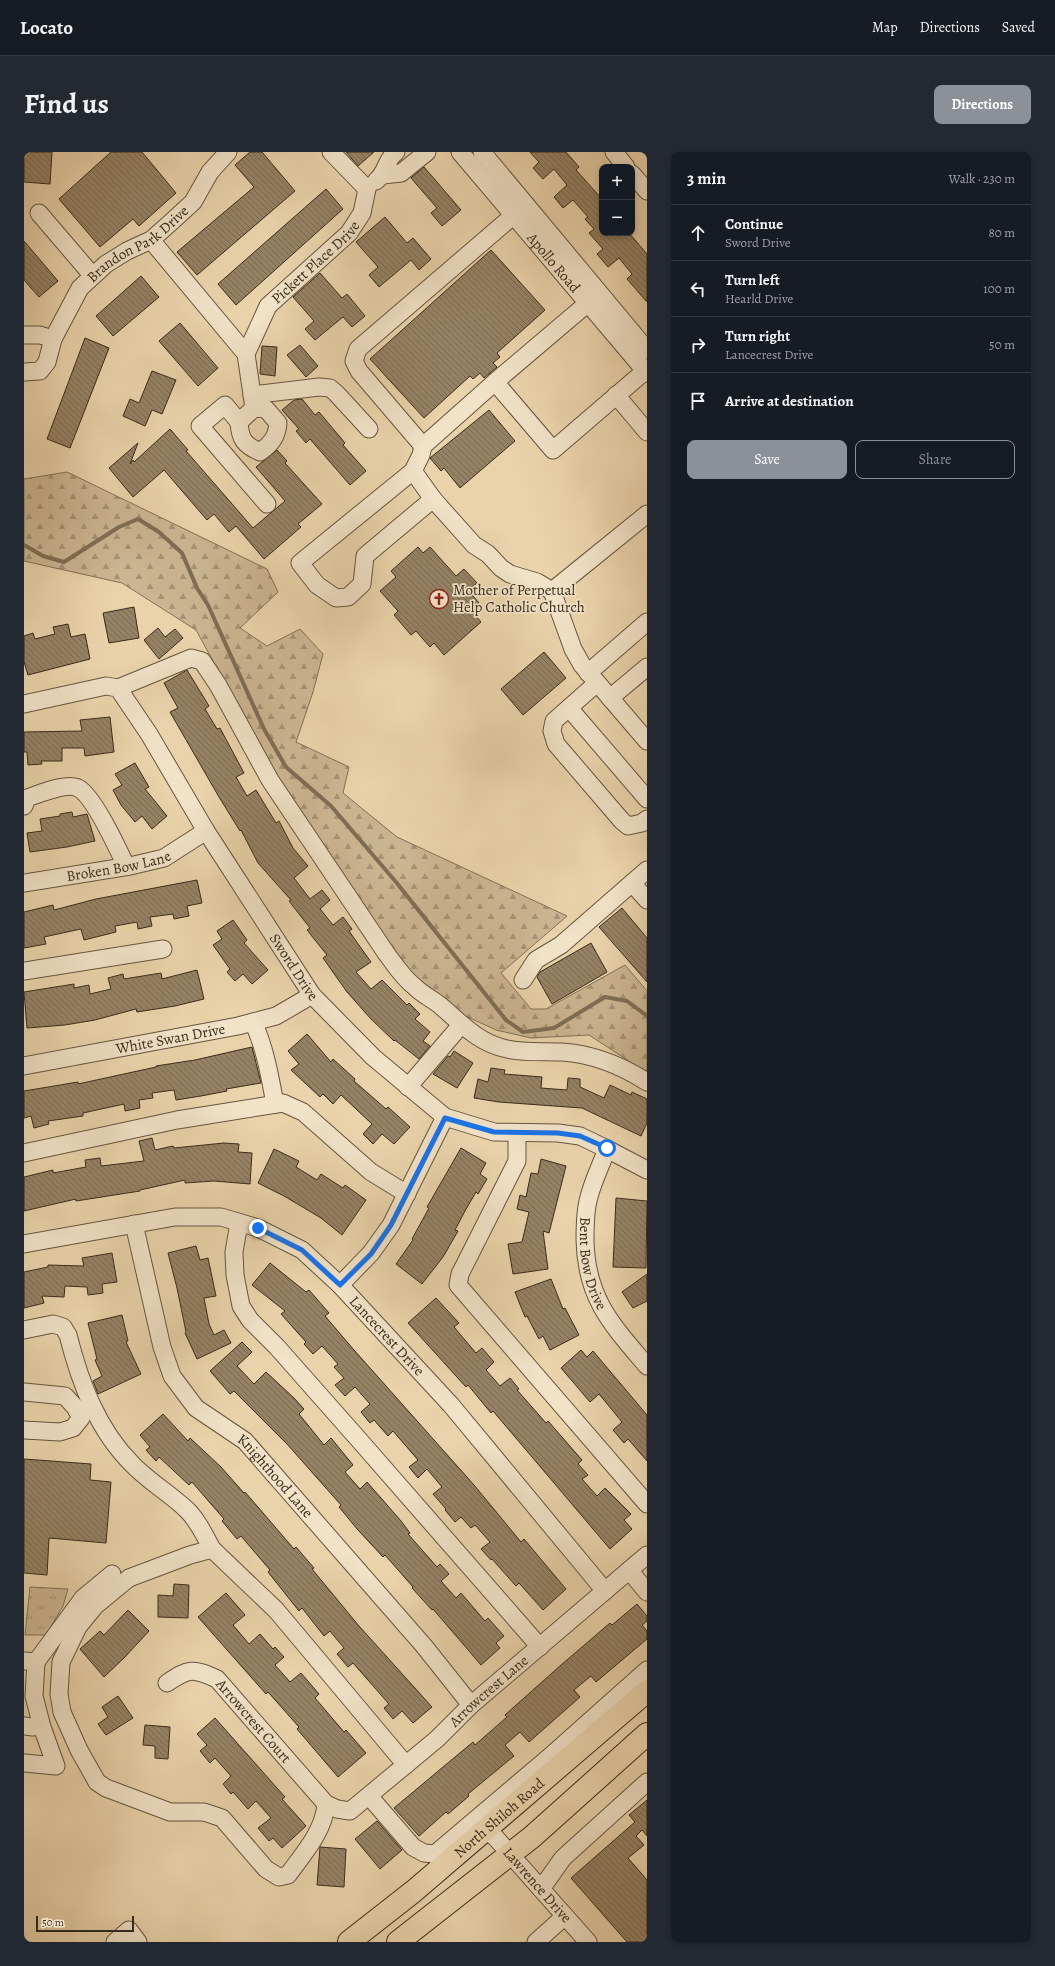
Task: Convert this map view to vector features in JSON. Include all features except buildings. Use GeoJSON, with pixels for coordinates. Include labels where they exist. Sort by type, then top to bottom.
{"type":"FeatureCollection","features":[{"type":"Feature","properties":{"kind":"main road","name":"North Shiloh Road"},"geometry":{"type":"LineString","coordinates":[[349,1942],[414,1891],[647,1691]]}},
{"type":"Feature","properties":{"kind":"main road"},"geometry":{"type":"LineString","coordinates":[[398,1942],[510,1854],[647,1734]]}},
{"type":"Feature","properties":{"kind":"street","name":"Brandon Park Drive"},"geometry":{"type":"LineString","coordinates":[[24,372],[40,371],[47,362],[53,339],[80,288],[92,275],[127,251],[151,240],[193,202],[210,172],[228,152]]}},
{"type":"Feature","properties":{"kind":"street"},"geometry":{"type":"LineString","coordinates":[[331,152],[367,189],[383,175],[389,158],[396,152]]}},
{"type":"Feature","properties":{"kind":"street"},"geometry":{"type":"LineString","coordinates":[[383,175],[401,173],[427,152]]}},
{"type":"Feature","properties":{"kind":"street","name":"Apollo Road"},"geometry":{"type":"LineString","coordinates":[[460,152],[646,372]]}},
{"type":"Feature","properties":{"kind":"street"},"geometry":{"type":"LineString","coordinates":[[482,152],[647,350]]}},
{"type":"Feature","properties":{"kind":"street"},"geometry":{"type":"LineString","coordinates":[[614,152],[624,164]]}},
{"type":"Feature","properties":{"kind":"street"},"geometry":{"type":"LineString","coordinates":[[635,177],[647,191]]}},
{"type":"Feature","properties":{"kind":"street","name":"Pickett Place Drive"},"geometry":{"type":"LineString","coordinates":[[246,354],[268,306],[349,233],[362,213],[367,189]]}},
{"type":"Feature","properties":{"kind":"street"},"geometry":{"type":"LineString","coordinates":[[39,213],[92,275]]}},
{"type":"Feature","properties":{"kind":"street"},"geometry":{"type":"LineString","coordinates":[[423,446],[360,371],[354,361],[358,349],[514,216]]}},
{"type":"Feature","properties":{"kind":"street"},"geometry":{"type":"LineString","coordinates":[[151,240],[246,354],[253,401],[239,422]]}},
{"type":"Feature","properties":{"kind":"street"},"geometry":{"type":"LineString","coordinates":[[433,499],[365,556],[362,584],[348,597],[336,598],[317,585],[300,562],[413,471],[421,455],[423,446],[495,382],[588,303]]}},
{"type":"Feature","properties":{"kind":"street"},"geometry":{"type":"LineString","coordinates":[[24,335],[40,335],[53,339]]}},
{"type":"Feature","properties":{"kind":"street"},"geometry":{"type":"LineString","coordinates":[[495,382],[553,450],[616,395],[646,372]]}},
{"type":"Feature","properties":{"kind":"street"},"geometry":{"type":"LineString","coordinates":[[253,401],[319,387],[330,388],[369,429]]}},
{"type":"Feature","properties":{"kind":"street"},"geometry":{"type":"LineString","coordinates":[[616,395],[647,432]]}},
{"type":"Feature","properties":{"kind":"street"},"geometry":{"type":"LineString","coordinates":[[253,401],[266,408],[278,424],[272,444],[260,452],[249,447],[240,436],[239,422],[225,405],[200,426],[267,504]]}},
{"type":"Feature","properties":{"kind":"street"},"geometry":{"type":"LineString","coordinates":[[413,471],[433,499],[474,545],[488,554],[501,568],[510,574],[537,582],[552,591],[573,649],[593,678],[610,698],[644,731]]}},
{"type":"Feature","properties":{"kind":"street"},"geometry":{"type":"LineString","coordinates":[[552,591],[647,514]]}},
{"type":"Feature","properties":{"kind":"street"},"geometry":{"type":"LineString","coordinates":[[647,622],[593,678],[569,708],[554,721],[552,731],[556,744],[622,821],[628,826],[642,823],[647,819]]}},
{"type":"Feature","properties":{"kind":"street"},"geometry":{"type":"LineString","coordinates":[[24,704],[106,686],[118,688],[191,658],[202,661],[218,685],[270,780],[405,979],[441,1006],[461,1025],[478,1038],[508,1050],[564,1052],[581,1055],[610,1063],[632,1072],[647,1082]]}},
{"type":"Feature","properties":{"kind":"street"},"geometry":{"type":"LineString","coordinates":[[610,698],[647,667]]}},
{"type":"Feature","properties":{"kind":"street","name":"Sword Drive"},"geometry":{"type":"LineString","coordinates":[[118,688],[149,734],[206,831],[312,995],[373,1057],[445,1118],[494,1132],[558,1133],[580,1136],[607,1148],[647,1170]]}},
{"type":"Feature","properties":{"kind":"street"},"geometry":{"type":"LineString","coordinates":[[569,708],[647,800]]}},
{"type":"Feature","properties":{"kind":"street"},"geometry":{"type":"LineString","coordinates":[[24,806],[27,798],[65,786],[78,787],[88,796],[109,832],[126,866]]}},
{"type":"Feature","properties":{"kind":"street","name":"Broken Bow Lane"},"geometry":{"type":"LineString","coordinates":[[24,880],[126,866],[164,858],[206,831]]}},
{"type":"Feature","properties":{"kind":"street"},"geometry":{"type":"LineString","coordinates":[[523,980],[536,960],[561,945],[647,870]]}},
{"type":"Feature","properties":{"kind":"street"},"geometry":{"type":"LineString","coordinates":[[632,883],[647,900]]}},
{"type":"Feature","properties":{"kind":"street"},"geometry":{"type":"LineString","coordinates":[[24,972],[163,949]]}},
{"type":"Feature","properties":{"kind":"street","name":"White Swan Drive"},"geometry":{"type":"LineString","coordinates":[[24,1066],[253,1022],[276,1016],[312,995]]}},
{"type":"Feature","properties":{"kind":"street"},"geometry":{"type":"LineString","coordinates":[[253,1022],[258,1032],[270,1074],[275,1104]]}},
{"type":"Feature","properties":{"kind":"street"},"geometry":{"type":"LineString","coordinates":[[408,1087],[461,1025]]}},
{"type":"Feature","properties":{"kind":"street"},"geometry":{"type":"LineString","coordinates":[[24,1153],[177,1120],[283,1103],[303,1112],[371,1172],[407,1194]]}},
{"type":"Feature","properties":{"kind":"street"},"geometry":{"type":"LineString","coordinates":[[340,1285],[371,1254],[391,1225],[445,1118]]}},
{"type":"Feature","properties":{"kind":"street"},"geometry":{"type":"LineString","coordinates":[[517,1133],[517,1160],[460,1274],[458,1285],[647,1504]]}},
{"type":"Feature","properties":{"kind":"street","name":"Bent Bow Drive"},"geometry":{"type":"LineString","coordinates":[[607,1148],[588,1199],[585,1232],[585,1260],[592,1288],[601,1307],[612,1325],[647,1366]]}},
{"type":"Feature","properties":{"kind":"street","name":"Lancecrest Drive"},"geometry":{"type":"LineString","coordinates":[[24,1244],[175,1217],[221,1217],[258,1228],[302,1250],[340,1285],[451,1406],[606,1591]]}},
{"type":"Feature","properties":{"kind":"street"},"geometry":{"type":"LineString","coordinates":[[239,1222],[234,1252],[235,1275],[241,1306],[250,1320],[277,1347],[350,1429],[540,1647]]}},
{"type":"Feature","properties":{"kind":"street","name":"Knighthood Lane"},"geometry":{"type":"LineString","coordinates":[[134,1224],[162,1346],[172,1376],[196,1408],[245,1441],[424,1646],[472,1705]]}},
{"type":"Feature","properties":{"kind":"street"},"geometry":{"type":"LineString","coordinates":[[24,1330],[53,1324],[63,1327],[68,1335],[85,1393],[107,1434],[131,1464],[187,1509],[201,1528],[212,1549],[276,1610],[406,1765]]}},
{"type":"Feature","properties":{"kind":"street"},"geometry":{"type":"LineString","coordinates":[[24,1392],[65,1396],[75,1407],[81,1418],[73,1428],[60,1432],[24,1430]]}},
{"type":"Feature","properties":{"kind":"street"},"geometry":{"type":"LineString","coordinates":[[212,1549],[190,1555],[129,1578],[95,1606],[78,1627],[61,1662],[59,1694],[62,1712],[79,1750],[97,1782],[106,1788],[170,1812],[204,1812],[222,1818],[266,1869],[279,1876],[288,1875],[316,1836],[325,1818],[326,1804]]}},
{"type":"Feature","properties":{"kind":"street","name":"Arrowcrest Lane"},"geometry":{"type":"LineString","coordinates":[[326,1804],[337,1810],[350,1810],[369,1796],[437,1739],[472,1705],[606,1591],[647,1554]]}},
{"type":"Feature","properties":{"kind":"street"},"geometry":{"type":"LineString","coordinates":[[629,1570],[647,1592]]}},
{"type":"Feature","properties":{"kind":"street"},"geometry":{"type":"LineString","coordinates":[[24,1763],[56,1766],[29,1695],[30,1661],[83,1598],[112,1574]]}},
{"type":"Feature","properties":{"kind":"street"},"geometry":{"type":"LineString","coordinates":[[369,1796],[413,1847],[424,1853],[435,1854],[547,1759],[647,1670]]}},
{"type":"Feature","properties":{"kind":"street","name":"Arrowcrest Court"},"geometry":{"type":"LineString","coordinates":[[167,1683],[184,1672],[200,1671],[217,1679],[326,1804]]}},
{"type":"Feature","properties":{"kind":"street"},"geometry":{"type":"LineString","coordinates":[[541,1889],[563,1858],[647,1782]]}},
{"type":"Feature","properties":{"kind":"street","name":"Lawrence Drive"},"geometry":{"type":"LineString","coordinates":[[487,1828],[588,1942]]}},
{"type":"Feature","properties":{"kind":"street"},"geometry":{"type":"LineString","coordinates":[[536,1942],[565,1916]]}},
{"type":"Feature","properties":{"kind":"street"},"geometry":{"type":"LineString","coordinates":[[115,1942],[129,1930],[138,1942]]}},
{"type":"Feature","properties":{"kind":"green space"},"geometry":{"type":"Polygon","coordinates":[[[67,472],[267,569],[278,592],[240,628],[267,646],[300,629],[323,654],[313,692],[296,742],[349,767],[343,793],[397,837],[567,916],[501,973],[531,1009],[546,1009],[625,965],[647,991],[647,1073],[589,1035],[531,1038],[496,1030],[455,1011],[410,974],[388,944],[272,768],[196,630],[122,583],[24,561],[24,479],[67,472]]]}},
{"type":"Feature","properties":{"kind":"green space"},"geometry":{"type":"Polygon","coordinates":[[[30,1587],[68,1589],[63,1606],[46,1635],[25,1635],[30,1587]]]}},
{"type":"Feature","properties":{"kind":"waterway"},"geometry":{"type":"LineString","coordinates":[[24,545],[43,556],[64,562],[119,527],[138,519],[159,532],[182,553],[197,588],[208,605],[264,729],[286,767],[331,806],[396,882],[506,1020],[523,1032],[554,1028],[605,997],[627,1001],[647,1016]]}},
{"type":"Feature","properties":{"kind":"place","name":"Mother of Perpetual Help Catholic Church"},"geometry":{"type":"Point","coordinates":[439,599]}},
{"type":"Feature","properties":{"kind":"route"},"geometry":{"type":"LineString","coordinates":[[258,1228],[302,1250],[340,1285],[371,1254],[391,1225],[445,1118],[494,1132],[558,1133],[580,1136],[607,1148]]}}]}
